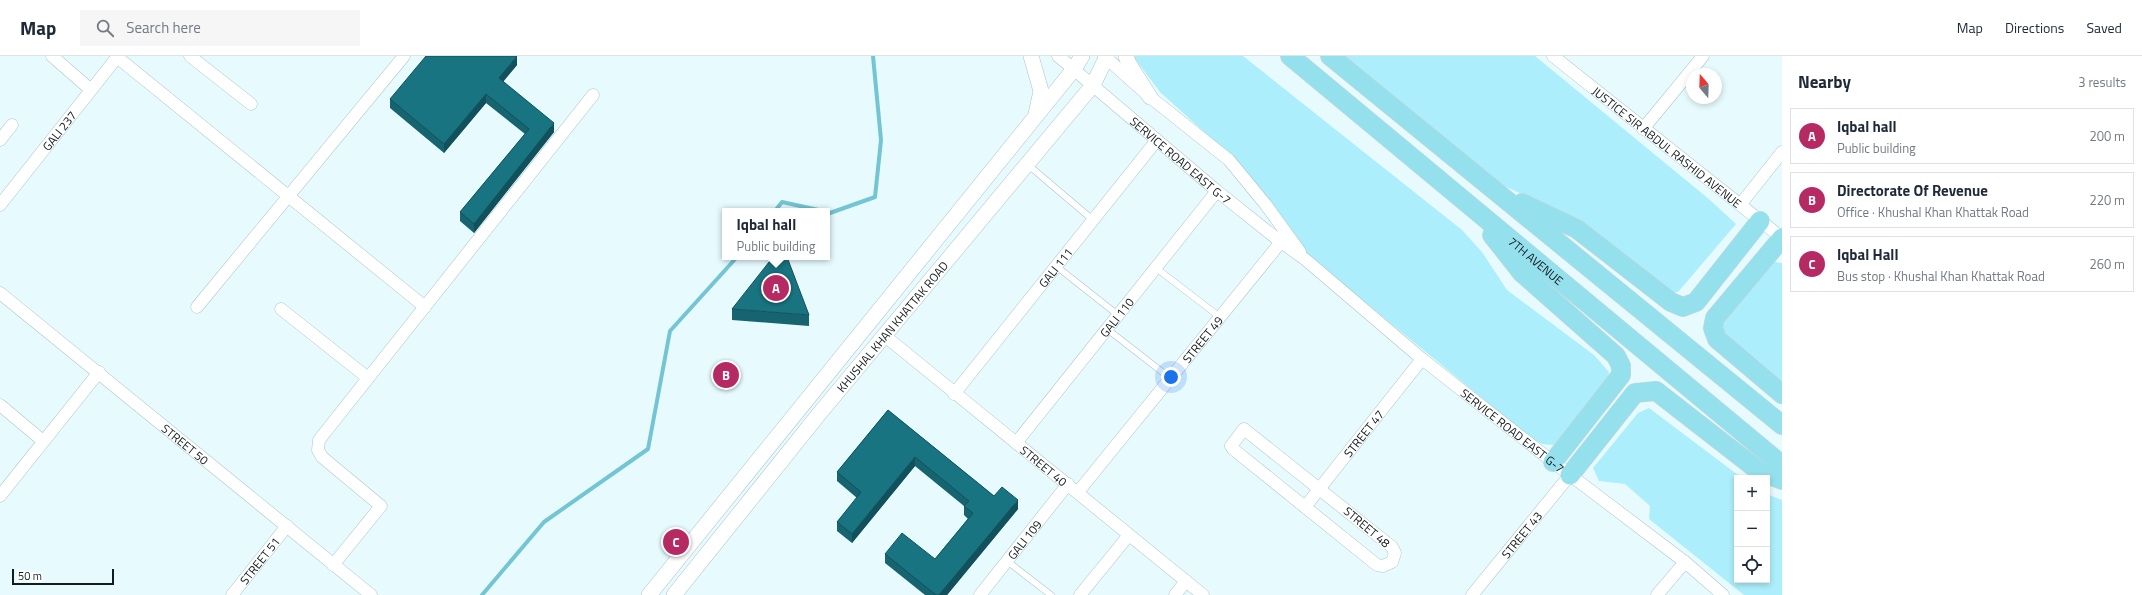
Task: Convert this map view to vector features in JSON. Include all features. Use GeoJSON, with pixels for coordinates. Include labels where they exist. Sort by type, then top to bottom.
{"type":"FeatureCollection","features":[{"type":"Feature","properties":{"kind":"main road","name":"7TH AVENUE"},"geometry":{"type":"LineString","coordinates":[[1290,56],[1782,465]]}},
{"type":"Feature","properties":{"kind":"main road"},"geometry":{"type":"LineString","coordinates":[[1330,56],[1782,425]]}},
{"type":"Feature","properties":{"kind":"main road"},"geometry":{"type":"LineString","coordinates":[[1495,190],[1577,229],[1671,302],[1683,307],[1696,302],[1760,221]]}},
{"type":"Feature","properties":{"kind":"main road"},"geometry":{"type":"LineString","coordinates":[[1469,205],[1522,273],[1616,356],[1621,366],[1621,375],[1553,462]]}},
{"type":"Feature","properties":{"kind":"main road"},"geometry":{"type":"LineString","coordinates":[[1782,238],[1715,318],[1713,328],[1717,339],[1782,394]]}},
{"type":"Feature","properties":{"kind":"main road"},"geometry":{"type":"LineString","coordinates":[[1570,475],[1635,393],[1656,391],[1759,470],[1782,480]]}},
{"type":"Feature","properties":{"kind":"street"},"geometry":{"type":"LineString","coordinates":[[52,56],[91,90]]}},
{"type":"Feature","properties":{"kind":"street"},"geometry":{"type":"LineString","coordinates":[[190,56],[251,104]]}},
{"type":"Feature","properties":{"kind":"street"},"geometry":{"type":"LineString","coordinates":[[197,307],[404,56]]}},
{"type":"Feature","properties":{"kind":"street"},"geometry":{"type":"LineString","coordinates":[[1031,56],[1040,91],[1035,117]]}},
{"type":"Feature","properties":{"kind":"street","name":"SERVICE ROAD EAST G-7"},"geometry":{"type":"LineString","coordinates":[[1058,56],[1078,62],[1093,85],[1217,191],[1306,260],[1422,359],[1553,462],[1685,562],[1723,595]]}},
{"type":"Feature","properties":{"kind":"street"},"geometry":{"type":"LineString","coordinates":[[1126,56],[1129,64],[1150,97]]}},
{"type":"Feature","properties":{"kind":"street","name":"JUSTICE SIR ABDUL RASHID AVENUE"},"geometry":{"type":"LineString","coordinates":[[1553,56],[1782,238]]}},
{"type":"Feature","properties":{"kind":"street"},"geometry":{"type":"LineString","coordinates":[[1643,128],[1703,56]]}},
{"type":"Feature","properties":{"kind":"street"},"geometry":{"type":"LineString","coordinates":[[118,57],[425,307]]}},
{"type":"Feature","properties":{"kind":"street","name":"GALI 237"},"geometry":{"type":"LineString","coordinates":[[0,205],[118,57]]}},
{"type":"Feature","properties":{"kind":"street","name":"KHUSHAL KHAN KHATTAK ROAD"},"geometry":{"type":"LineString","coordinates":[[677,594],[819,414],[1093,85],[1106,57]]}},
{"type":"Feature","properties":{"kind":"street","name":"SERVICE ROAD EAST G-7"},"geometry":{"type":"LineString","coordinates":[[1106,57],[1150,97],[1229,160],[1266,205],[1306,260]]}},
{"type":"Feature","properties":{"kind":"street","name":"KHUSHAL KHAN KHATTAK ROAD"},"geometry":{"type":"LineString","coordinates":[[649,595],[1078,62]]}},
{"type":"Feature","properties":{"kind":"street"},"geometry":{"type":"LineString","coordinates":[[334,565],[381,506],[322,457],[318,450],[319,440],[593,95]]}},
{"type":"Feature","properties":{"kind":"street"},"geometry":{"type":"LineString","coordinates":[[0,140],[12,125]]}},
{"type":"Feature","properties":{"kind":"street","name":"GALI 111"},"geometry":{"type":"LineString","coordinates":[[954,394],[1157,140]]}},
{"type":"Feature","properties":{"kind":"street"},"geometry":{"type":"LineString","coordinates":[[1740,205],[1782,152]]}},
{"type":"Feature","properties":{"kind":"street","name":"GALI 110"},"geometry":{"type":"LineString","coordinates":[[1016,443],[1217,191]]}},
{"type":"Feature","properties":{"kind":"street","name":"STREET 49"},"geometry":{"type":"LineString","coordinates":[[1078,492],[1281,242]]}},
{"type":"Feature","properties":{"kind":"street","name":"STREET 50"},"geometry":{"type":"LineString","coordinates":[[0,293],[99,372],[371,595]]}},
{"type":"Feature","properties":{"kind":"street"},"geometry":{"type":"LineString","coordinates":[[281,309],[368,378]]}},
{"type":"Feature","properties":{"kind":"street","name":"STREET 40"},"geometry":{"type":"LineString","coordinates":[[885,336],[954,394],[1078,492],[1203,595]]}},
{"type":"Feature","properties":{"kind":"street","name":"STREET 47"},"geometry":{"type":"LineString","coordinates":[[1305,507],[1422,359]]}},
{"type":"Feature","properties":{"kind":"street"},"geometry":{"type":"LineString","coordinates":[[0,496],[99,372]]}},
{"type":"Feature","properties":{"kind":"street"},"geometry":{"type":"LineString","coordinates":[[804,403],[819,414]]}},
{"type":"Feature","properties":{"kind":"street"},"geometry":{"type":"LineString","coordinates":[[0,405],[43,441]]}},
{"type":"Feature","properties":{"kind":"street","name":"STREET 48"},"geometry":{"type":"LineString","coordinates":[[1244,429],[1321,488],[1392,546],[1395,553],[1392,562],[1383,566],[1377,565],[1233,449],[1232,446],[1244,429]]}},
{"type":"Feature","properties":{"kind":"street","name":"STREET 43"},"geometry":{"type":"LineString","coordinates":[[1472,595],[1570,475]]}},
{"type":"Feature","properties":{"kind":"street","name":"GALI 109"},"geometry":{"type":"LineString","coordinates":[[980,595],[1068,484]]}},
{"type":"Feature","properties":{"kind":"street","name":"STREET 51"},"geometry":{"type":"LineString","coordinates":[[232,595],[287,526]]}},
{"type":"Feature","properties":{"kind":"street"},"geometry":{"type":"LineString","coordinates":[[1080,595],[1129,535]]}},
{"type":"Feature","properties":{"kind":"street"},"geometry":{"type":"LineString","coordinates":[[1657,595],[1685,562]]}},
{"type":"Feature","properties":{"kind":"street"},"geometry":{"type":"LineString","coordinates":[[1175,595],[1186,581]]}},
{"type":"Feature","properties":{"kind":"lane"},"geometry":{"type":"LineString","coordinates":[[1027,164],[1093,220]]}},
{"type":"Feature","properties":{"kind":"lane"},"geometry":{"type":"LineString","coordinates":[[1056,266],[1118,315]]}},
{"type":"Feature","properties":{"kind":"lane"},"geometry":{"type":"LineString","coordinates":[[1156,268],[1220,317]]}},
{"type":"Feature","properties":{"kind":"lane"},"geometry":{"type":"LineString","coordinates":[[1107,330],[1170,378]]}},
{"type":"Feature","properties":{"kind":"lane"},"geometry":{"type":"LineString","coordinates":[[1007,561],[1051,595]]}},
{"type":"Feature","properties":{"kind":"shaded area"},"geometry":{"type":"Polygon","coordinates":[[[1133,56],[1243,56],[1462,230],[1482,252],[1507,290],[1594,355],[1609,372],[1607,383],[1560,439],[1553,445],[1542,444],[1531,438],[1311,258],[1274,209],[1225,151],[1160,92],[1133,56]]]}},
{"type":"Feature","properties":{"kind":"shaded area"},"geometry":{"type":"Polygon","coordinates":[[[1337,56],[1535,56],[1710,200],[1736,224],[1679,291],[1669,295],[1563,213],[1498,183],[1337,56]]]}},
{"type":"Feature","properties":{"kind":"shaded area"},"geometry":{"type":"Polygon","coordinates":[[[1768,261],[1782,263],[1782,388],[1713,328],[1768,261]]]}},
{"type":"Feature","properties":{"kind":"shaded area"},"geometry":{"type":"Polygon","coordinates":[[[1649,408],[1738,475],[1734,475],[1734,583],[1770,583],[1770,495],[1782,500],[1782,595],[1744,595],[1649,519],[1650,506],[1625,484],[1599,481],[1593,468],[1638,413],[1649,408]]]}},
{"type":"Feature","properties":{"kind":"building"},"geometry":{"type":"Polygon","coordinates":[[[426,56],[517,56],[499,78],[554,123],[474,224],[460,212],[529,129],[486,94],[444,144],[390,99],[426,56]]]}},
{"type":"Feature","properties":{"kind":"building"},"geometry":{"type":"Polygon","coordinates":[[[771,260],[788,260],[809,315],[732,309],[771,260]]]}},
{"type":"Feature","properties":{"kind":"building"},"geometry":{"type":"Polygon","coordinates":[[[888,410],[994,496],[1002,487],[1018,500],[939,595],[936,595],[885,554],[902,533],[935,559],[973,513],[964,506],[969,501],[915,457],[852,534],[837,522],[861,492],[837,472],[888,410]]]}},
{"type":"Feature","properties":{"kind":"waterway"},"geometry":{"type":"LineString","coordinates":[[830,213],[875,197],[881,140],[873,56]]}},
{"type":"Feature","properties":{"kind":"waterway"},"geometry":{"type":"LineString","coordinates":[[777,208],[782,202],[809,208]]}},
{"type":"Feature","properties":{"kind":"waterway"},"geometry":{"type":"LineString","coordinates":[[482,595],[544,522],[648,449],[670,331],[734,260]]}},
{"type":"Feature","properties":{"kind":"place","name":"Iqbal hall"},"geometry":{"type":"Point","coordinates":[776,288]}},
{"type":"Feature","properties":{"kind":"place","name":"Directorate Of Revenue"},"geometry":{"type":"Point","coordinates":[726,375]}},
{"type":"Feature","properties":{"kind":"place","name":"Iqbal Hall"},"geometry":{"type":"Point","coordinates":[676,542]}}]}
